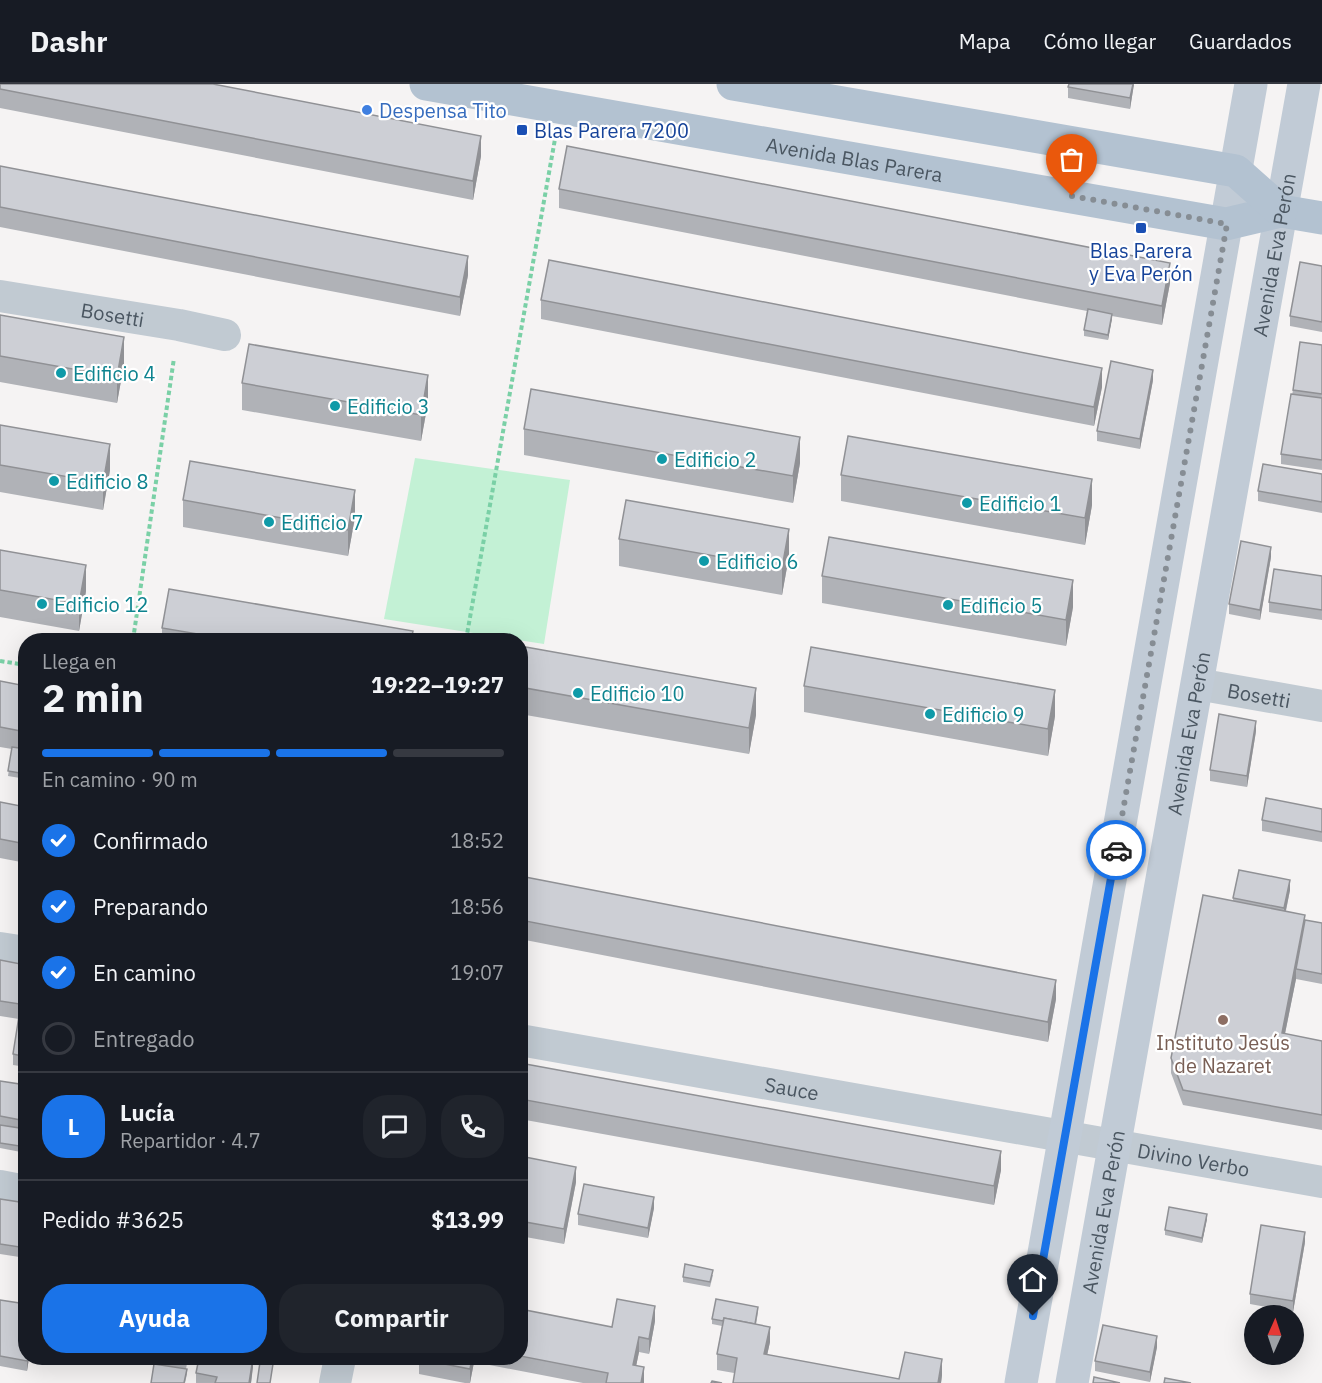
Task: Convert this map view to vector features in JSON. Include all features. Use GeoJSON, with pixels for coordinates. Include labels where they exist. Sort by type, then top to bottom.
{"type":"FeatureCollection","features":[{"type":"Feature","properties":{"kind":"main road","name":"Avenida Blas Parera"},"geometry":{"type":"LineString","coordinates":[[426,84],[1227,224],[1281,211],[1322,218]]}},
{"type":"Feature","properties":{"kind":"main road"},"geometry":{"type":"LineString","coordinates":[[755,85],[1236,171],[1281,211]]}},
{"type":"Feature","properties":{"kind":"street"},"geometry":{"type":"LineString","coordinates":[[1021,1383],[1251,84]]}},
{"type":"Feature","properties":{"kind":"street","name":"Avenida Eva Perón"},"geometry":{"type":"LineString","coordinates":[[1072,1383],[1304,84]]}},
{"type":"Feature","properties":{"kind":"street","name":"Bosetti"},"geometry":{"type":"LineString","coordinates":[[0,296],[179,324],[225,335]]}},
{"type":"Feature","properties":{"kind":"street","name":"Bosetti"},"geometry":{"type":"LineString","coordinates":[[1197,684],[1322,706]]}},
{"type":"Feature","properties":{"kind":"street"},"geometry":{"type":"LineString","coordinates":[[0,948],[18,951]]}},
{"type":"Feature","properties":{"kind":"street","name":"Sauce"},"geometry":{"type":"LineString","coordinates":[[528,1041],[1064,1137]]}},
{"type":"Feature","properties":{"kind":"street","name":"Divino Verbo"},"geometry":{"type":"LineString","coordinates":[[1064,1137],[1322,1182]]}},
{"type":"Feature","properties":{"kind":"street"},"geometry":{"type":"LineString","coordinates":[[0,1186],[18,1189]]}},
{"type":"Feature","properties":{"kind":"street"},"geometry":{"type":"LineString","coordinates":[[335,1383],[339,1365]]}},
{"type":"Feature","properties":{"kind":"path"},"geometry":{"type":"LineString","coordinates":[[467,633],[560,107]]}},
{"type":"Feature","properties":{"kind":"path"},"geometry":{"type":"LineString","coordinates":[[134,633],[179,324]]}},
{"type":"Feature","properties":{"kind":"path"},"geometry":{"type":"LineString","coordinates":[[0,661],[18,664]]}},
{"type":"Feature","properties":{"kind":"green space"},"geometry":{"type":"Polygon","coordinates":[[[415,458],[570,480],[544,644],[528,642],[528,633],[474,633],[384,619],[415,458]]]}},
{"type":"Feature","properties":{"kind":"building"},"geometry":{"type":"Polygon","coordinates":[[[0,84],[213,84],[481,136],[473,181],[0,89],[0,84]]]}},
{"type":"Feature","properties":{"kind":"building"},"geometry":{"type":"Polygon","coordinates":[[[1069,84],[1133,84],[1130,98],[1068,87],[1069,84]]]}},
{"type":"Feature","properties":{"kind":"building"},"geometry":{"type":"Polygon","coordinates":[[[567,146],[1170,263],[1162,306],[559,189],[567,146]]]}},
{"type":"Feature","properties":{"kind":"building"},"geometry":{"type":"Polygon","coordinates":[[[0,166],[468,256],[460,297],[0,207],[0,166]]]}},
{"type":"Feature","properties":{"kind":"building"},"geometry":{"type":"Polygon","coordinates":[[[549,260],[1102,368],[1094,407],[541,300],[549,260]]]}},
{"type":"Feature","properties":{"kind":"building"},"geometry":{"type":"Polygon","coordinates":[[[1300,262],[1322,266],[1322,322],[1290,316],[1300,262]]]}},
{"type":"Feature","properties":{"kind":"building"},"geometry":{"type":"Polygon","coordinates":[[[1088,309],[1112,314],[1108,335],[1084,330],[1088,309]]]}},
{"type":"Feature","properties":{"kind":"building"},"geometry":{"type":"Polygon","coordinates":[[[0,315],[124,337],[117,377],[0,356],[0,315]]]}},
{"type":"Feature","properties":{"kind":"building"},"geometry":{"type":"Polygon","coordinates":[[[1300,342],[1322,345],[1322,394],[1293,390],[1300,342]]]}},
{"type":"Feature","properties":{"kind":"building"},"geometry":{"type":"Polygon","coordinates":[[[249,344],[428,375],[421,415],[242,383],[249,344]]]}},
{"type":"Feature","properties":{"kind":"building"},"geometry":{"type":"Polygon","coordinates":[[[1111,361],[1153,370],[1140,439],[1097,431],[1111,361]]]}},
{"type":"Feature","properties":{"kind":"building"},"geometry":{"type":"Polygon","coordinates":[[[531,389],[800,437],[793,476],[524,429],[531,389]]]}},
{"type":"Feature","properties":{"kind":"building"},"geometry":{"type":"Polygon","coordinates":[[[1291,394],[1322,398],[1322,460],[1281,454],[1291,394]]]}},
{"type":"Feature","properties":{"kind":"building"},"geometry":{"type":"Polygon","coordinates":[[[0,425],[110,444],[103,483],[0,465],[0,425]]]}},
{"type":"Feature","properties":{"kind":"building"},"geometry":{"type":"Polygon","coordinates":[[[848,436],[1092,479],[1085,518],[841,475],[848,436]]]}},
{"type":"Feature","properties":{"kind":"building"},"geometry":{"type":"Polygon","coordinates":[[[190,461],[355,490],[348,530],[183,500],[190,461]]]}},
{"type":"Feature","properties":{"kind":"building"},"geometry":{"type":"Polygon","coordinates":[[[1263,464],[1322,474],[1322,502],[1258,491],[1263,464]]]}},
{"type":"Feature","properties":{"kind":"building"},"geometry":{"type":"Polygon","coordinates":[[[626,500],[789,529],[782,568],[619,539],[626,500]]]}},
{"type":"Feature","properties":{"kind":"building"},"geometry":{"type":"Polygon","coordinates":[[[829,537],[1073,580],[1066,620],[822,576],[829,537]]]}},
{"type":"Feature","properties":{"kind":"building"},"geometry":{"type":"Polygon","coordinates":[[[1241,541],[1271,547],[1260,610],[1229,604],[1241,541]]]}},
{"type":"Feature","properties":{"kind":"building"},"geometry":{"type":"Polygon","coordinates":[[[0,550],[86,565],[79,604],[0,590],[0,550]]]}},
{"type":"Feature","properties":{"kind":"building"},"geometry":{"type":"Polygon","coordinates":[[[1274,569],[1322,576],[1322,610],[1269,602],[1274,569]]]}},
{"type":"Feature","properties":{"kind":"building"},"geometry":{"type":"Polygon","coordinates":[[[169,589],[413,631],[413,633],[192,633],[162,628],[169,589]]]}},
{"type":"Feature","properties":{"kind":"building"},"geometry":{"type":"Polygon","coordinates":[[[528,647],[756,688],[749,728],[528,688],[528,647]]]}},
{"type":"Feature","properties":{"kind":"building"},"geometry":{"type":"Polygon","coordinates":[[[811,647],[1055,690],[1048,729],[804,686],[811,647]]]}},
{"type":"Feature","properties":{"kind":"building"},"geometry":{"type":"Polygon","coordinates":[[[0,681],[18,684],[18,730],[0,727],[0,681]]]}},
{"type":"Feature","properties":{"kind":"building"},"geometry":{"type":"Polygon","coordinates":[[[1219,714],[1256,721],[1247,776],[1210,770],[1219,714]]]}},
{"type":"Feature","properties":{"kind":"building"},"geometry":{"type":"Polygon","coordinates":[[[12,747],[18,748],[18,773],[8,771],[12,747]]]}},
{"type":"Feature","properties":{"kind":"building"},"geometry":{"type":"Polygon","coordinates":[[[1266,798],[1322,809],[1322,832],[1262,820],[1266,798]]]}},
{"type":"Feature","properties":{"kind":"building"},"geometry":{"type":"Polygon","coordinates":[[[0,802],[18,805],[18,842],[0,839],[0,802]]]}},
{"type":"Feature","properties":{"kind":"building"},"geometry":{"type":"Polygon","coordinates":[[[1239,870],[1290,880],[1284,908],[1233,898],[1239,870]]]}},
{"type":"Feature","properties":{"kind":"building"},"geometry":{"type":"Polygon","coordinates":[[[528,878],[1056,980],[1048,1022],[528,922],[528,878]]]}},
{"type":"Feature","properties":{"kind":"building"},"geometry":{"type":"Polygon","coordinates":[[[1203,895],[1305,915],[1282,1033],[1322,1041],[1322,1115],[1183,1090],[1171,1058],[1203,895]]]}},
{"type":"Feature","properties":{"kind":"building"},"geometry":{"type":"Polygon","coordinates":[[[1305,920],[1322,923],[1322,974],[1296,969],[1305,920]]]}},
{"type":"Feature","properties":{"kind":"building"},"geometry":{"type":"Polygon","coordinates":[[[0,960],[18,963],[18,1004],[0,1001],[0,960]]]}},
{"type":"Feature","properties":{"kind":"building"},"geometry":{"type":"Polygon","coordinates":[[[18,1022],[18,1055],[13,1054],[18,1022]]]}},
{"type":"Feature","properties":{"kind":"building"},"geometry":{"type":"Polygon","coordinates":[[[528,1064],[1001,1151],[994,1186],[528,1100],[528,1064]]]}},
{"type":"Feature","properties":{"kind":"building"},"geometry":{"type":"Polygon","coordinates":[[[0,1081],[18,1084],[18,1119],[0,1116],[0,1081]]]}},
{"type":"Feature","properties":{"kind":"building"},"geometry":{"type":"Polygon","coordinates":[[[0,1125],[18,1128],[18,1146],[0,1143],[0,1125]]]}},
{"type":"Feature","properties":{"kind":"building"},"geometry":{"type":"Polygon","coordinates":[[[528,1158],[576,1167],[564,1229],[528,1222],[528,1158]]]}},
{"type":"Feature","properties":{"kind":"building"},"geometry":{"type":"Polygon","coordinates":[[[584,1184],[654,1197],[648,1228],[578,1214],[584,1184]]]}},
{"type":"Feature","properties":{"kind":"building"},"geometry":{"type":"Polygon","coordinates":[[[0,1199],[18,1202],[18,1247],[0,1244],[0,1199]]]}},
{"type":"Feature","properties":{"kind":"building"},"geometry":{"type":"Polygon","coordinates":[[[1169,1207],[1207,1214],[1202,1238],[1165,1230],[1169,1207]]]}},
{"type":"Feature","properties":{"kind":"building"},"geometry":{"type":"Polygon","coordinates":[[[1261,1225],[1305,1232],[1293,1301],[1250,1294],[1261,1225]]]}},
{"type":"Feature","properties":{"kind":"building"},"geometry":{"type":"Polygon","coordinates":[[[685,1264],[713,1270],[710,1282],[683,1277],[685,1264]]]}},
{"type":"Feature","properties":{"kind":"building"},"geometry":{"type":"Polygon","coordinates":[[[617,1299],[655,1306],[649,1339],[639,1337],[633,1365],[644,1367],[641,1383],[606,1383],[608,1373],[528,1358],[528,1311],[612,1327],[617,1299]]]}},
{"type":"Feature","properties":{"kind":"building"},"geometry":{"type":"Polygon","coordinates":[[[716,1299],[758,1307],[755,1324],[724,1318],[723,1321],[712,1319],[716,1299]]]}},
{"type":"Feature","properties":{"kind":"building"},"geometry":{"type":"Polygon","coordinates":[[[0,1300],[18,1303],[18,1359],[0,1356],[0,1300]]]}},
{"type":"Feature","properties":{"kind":"building"},"geometry":{"type":"Polygon","coordinates":[[[724,1318],[770,1327],[764,1354],[899,1379],[905,1352],[942,1359],[938,1383],[733,1383],[737,1358],[717,1354],[724,1318]]]}},
{"type":"Feature","properties":{"kind":"building"},"geometry":{"type":"Polygon","coordinates":[[[1103,1325],[1157,1336],[1150,1372],[1095,1361],[1103,1325]]]}},
{"type":"Feature","properties":{"kind":"building"},"geometry":{"type":"Polygon","coordinates":[[[154,1365],[187,1369],[184,1383],[151,1383],[154,1365]]]}},
{"type":"Feature","properties":{"kind":"building"},"geometry":{"type":"Polygon","coordinates":[[[198,1365],[252,1365],[249,1383],[215,1383],[217,1377],[196,1373],[198,1365]]]}},
{"type":"Feature","properties":{"kind":"building"},"geometry":{"type":"Polygon","coordinates":[[[260,1365],[273,1365],[270,1383],[257,1383],[260,1365]]]}},
{"type":"Feature","properties":{"kind":"building"},"geometry":{"type":"Polygon","coordinates":[[[450,1365],[471,1365],[470,1369],[450,1365]]]}},
{"type":"Feature","properties":{"kind":"building"},"geometry":{"type":"Polygon","coordinates":[[[1094,1377],[1120,1383],[1093,1383],[1094,1377]]]}},
{"type":"Feature","properties":{"kind":"building"},"geometry":{"type":"Polygon","coordinates":[[[1165,1378],[1191,1383],[1164,1383],[1165,1378]]]}},
{"type":"Feature","properties":{"kind":"way so far"},"geometry":{"type":"LineString","coordinates":[[1072,196],[1227,224],[1116,850]]}},
{"type":"Feature","properties":{"kind":"place","name":"Despensa Tito"},"geometry":{"type":"Point","coordinates":[367,110]}},
{"type":"Feature","properties":{"kind":"place","name":"Blas Parera 7200"},"geometry":{"type":"Point","coordinates":[522,130]}},
{"type":"Feature","properties":{"kind":"place","name":"Blas Parera y Eva Perón"},"geometry":{"type":"Point","coordinates":[1141,228]}},
{"type":"Feature","properties":{"kind":"place","name":"Edificio 4"},"geometry":{"type":"Point","coordinates":[61,373]}},
{"type":"Feature","properties":{"kind":"place","name":"Edificio 3"},"geometry":{"type":"Point","coordinates":[335,406]}},
{"type":"Feature","properties":{"kind":"place","name":"Edificio 2"},"geometry":{"type":"Point","coordinates":[662,459]}},
{"type":"Feature","properties":{"kind":"place","name":"Edificio 8"},"geometry":{"type":"Point","coordinates":[54,481]}},
{"type":"Feature","properties":{"kind":"place","name":"Edificio 1"},"geometry":{"type":"Point","coordinates":[967,503]}},
{"type":"Feature","properties":{"kind":"place","name":"Edificio 7"},"geometry":{"type":"Point","coordinates":[269,522]}},
{"type":"Feature","properties":{"kind":"place","name":"Edificio 6"},"geometry":{"type":"Point","coordinates":[704,561]}},
{"type":"Feature","properties":{"kind":"place","name":"Edificio 12"},"geometry":{"type":"Point","coordinates":[42,604]}},
{"type":"Feature","properties":{"kind":"place","name":"Edificio 5"},"geometry":{"type":"Point","coordinates":[948,605]}},
{"type":"Feature","properties":{"kind":"place","name":"Edificio 10"},"geometry":{"type":"Point","coordinates":[578,693]}},
{"type":"Feature","properties":{"kind":"place","name":"Edificio 9"},"geometry":{"type":"Point","coordinates":[930,714]}},
{"type":"Feature","properties":{"kind":"place","name":"Instituto Jesús de Nazaret"},"geometry":{"type":"Point","coordinates":[1223,1020]}},
{"type":"Feature","properties":{"kind":"route"},"geometry":{"type":"LineString","coordinates":[[1033,1316],[1116,850]]}}]}
